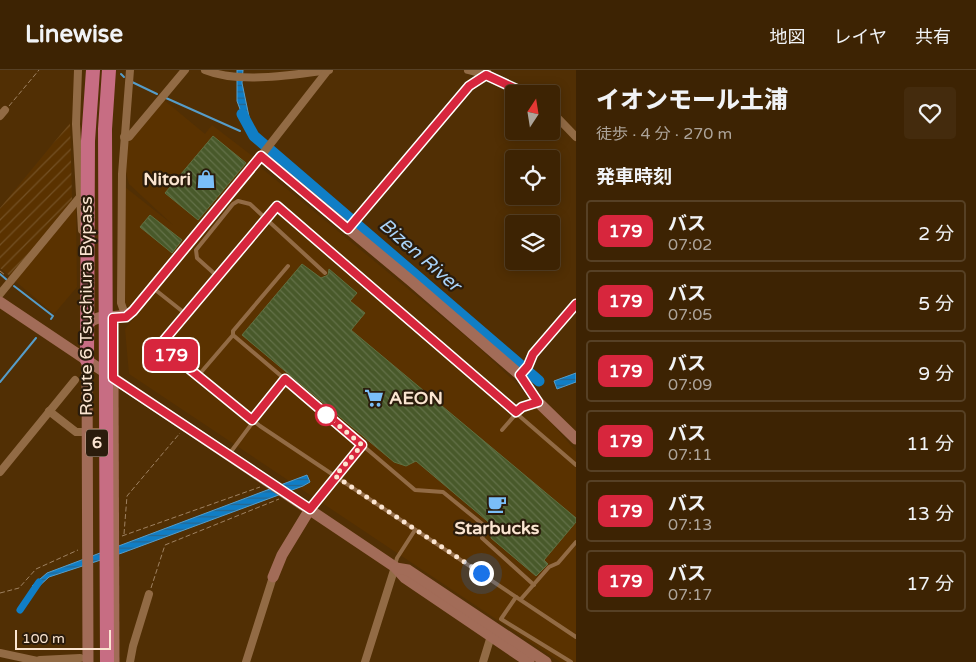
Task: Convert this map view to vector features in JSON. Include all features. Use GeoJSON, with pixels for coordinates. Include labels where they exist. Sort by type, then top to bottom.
{"type":"FeatureCollection","features":[{"type":"Feature","properties":{"kind":"highway"},"geometry":{"type":"LineString","coordinates":[[87,360],[89,113],[94,70]]}},
{"type":"Feature","properties":{"kind":"highway","name":"Route 6 Tsuchiura Bypass"},"geometry":{"type":"LineString","coordinates":[[99,70],[95,129],[100,224],[107,662]]}},
{"type":"Feature","properties":{"kind":"highway","name":"Route 6 Tsuchiura Bypass"},"geometry":{"type":"LineString","coordinates":[[98,662],[100,224],[109,70]]}},
{"type":"Feature","properties":{"kind":"highway"},"geometry":{"type":"LineString","coordinates":[[113,378],[119,317],[114,70]]}},
{"type":"Feature","properties":{"kind":"street"},"geometry":{"type":"LineString","coordinates":[[78,70],[76,124],[79,198],[82,228],[88,237]]}},
{"type":"Feature","properties":{"kind":"street"},"geometry":{"type":"LineString","coordinates":[[119,317],[122,303],[124,137],[130,70]]}},
{"type":"Feature","properties":{"kind":"street"},"geometry":{"type":"LineString","coordinates":[[124,137],[129,137],[185,70]]}},
{"type":"Feature","properties":{"kind":"street"},"geometry":{"type":"LineString","coordinates":[[205,70],[229,77],[244,78],[328,70]]}},
{"type":"Feature","properties":{"kind":"street"},"geometry":{"type":"LineString","coordinates":[[88,324],[93,319],[100,317],[119,317],[153,288],[196,232],[263,154],[328,70]]}},
{"type":"Feature","properties":{"kind":"street"},"geometry":{"type":"LineString","coordinates":[[468,70],[487,73],[510,85]]}},
{"type":"Feature","properties":{"kind":"street"},"geometry":{"type":"LineString","coordinates":[[353,224],[469,86],[487,73]]}},
{"type":"Feature","properties":{"kind":"street"},"geometry":{"type":"LineString","coordinates":[[560,120],[576,137]]}},
{"type":"Feature","properties":{"kind":"street"},"geometry":{"type":"LineString","coordinates":[[263,154],[353,224],[524,371],[538,402],[576,439]]}},
{"type":"Feature","properties":{"kind":"street"},"geometry":{"type":"LineString","coordinates":[[0,294],[79,198]]}},
{"type":"Feature","properties":{"kind":"street"},"geometry":{"type":"LineString","coordinates":[[0,302],[310,509],[395,567],[405,578],[529,662]]}},
{"type":"Feature","properties":{"kind":"street"},"geometry":{"type":"LineString","coordinates":[[524,371],[533,354],[576,304]]}},
{"type":"Feature","properties":{"kind":"street"},"geometry":{"type":"LineString","coordinates":[[0,653],[41,661],[84,660],[86,574],[83,546],[87,432],[87,360]]}},
{"type":"Feature","properties":{"kind":"street"},"geometry":{"type":"LineString","coordinates":[[113,378],[113,432],[118,536],[114,565],[114,662]]}},
{"type":"Feature","properties":{"kind":"street"},"geometry":{"type":"LineString","coordinates":[[0,472],[75,380]]}},
{"type":"Feature","properties":{"kind":"street"},"geometry":{"type":"LineString","coordinates":[[49,412],[73,430],[113,432]]}},
{"type":"Feature","properties":{"kind":"street"},"geometry":{"type":"LineString","coordinates":[[246,662],[273,577],[282,555],[310,509]]}},
{"type":"Feature","properties":{"kind":"street"},"geometry":{"type":"LineString","coordinates":[[365,662],[395,567]]}},
{"type":"Feature","properties":{"kind":"street"},"geometry":{"type":"LineString","coordinates":[[395,567],[408,570],[546,662]]}},
{"type":"Feature","properties":{"kind":"street"},"geometry":{"type":"LineString","coordinates":[[130,662],[149,594]]}},
{"type":"Feature","properties":{"kind":"street"},"geometry":{"type":"LineString","coordinates":[[483,662],[490,636]]}},
{"type":"Feature","properties":{"kind":"lane"},"geometry":{"type":"LineString","coordinates":[[217,276],[195,254],[198,247],[233,204],[244,202],[263,214],[325,273]]}},
{"type":"Feature","properties":{"kind":"lane"},"geometry":{"type":"LineString","coordinates":[[576,465],[277,206],[190,307],[186,315],[160,345],[196,377],[252,420],[576,637]]}},
{"type":"Feature","properties":{"kind":"lane"},"geometry":{"type":"LineString","coordinates":[[196,377],[233,335],[233,331],[288,266]]}},
{"type":"Feature","properties":{"kind":"lane"},"geometry":{"type":"LineString","coordinates":[[153,288],[186,315]]}},
{"type":"Feature","properties":{"kind":"lane"},"geometry":{"type":"LineString","coordinates":[[233,335],[415,490],[443,492],[458,504],[486,528],[482,538],[534,585]]}},
{"type":"Feature","properties":{"kind":"lane"},"geometry":{"type":"LineString","coordinates":[[228,455],[252,420],[285,379]]}},
{"type":"Feature","properties":{"kind":"lane"},"geometry":{"type":"LineString","coordinates":[[502,430],[522,407],[538,402]]}},
{"type":"Feature","properties":{"kind":"lane"},"geometry":{"type":"LineString","coordinates":[[310,509],[362,445]]}},
{"type":"Feature","properties":{"kind":"lane"},"geometry":{"type":"LineString","coordinates":[[395,567],[397,558],[415,530]]}},
{"type":"Feature","properties":{"kind":"lane"},"geometry":{"type":"LineString","coordinates":[[571,662],[501,620],[518,598],[534,585],[549,567],[558,563],[576,542]]}},
{"type":"Feature","properties":{"kind":"path"},"geometry":{"type":"LineString","coordinates":[[2,113],[39,70]]}},
{"type":"Feature","properties":{"kind":"path"},"geometry":{"type":"LineString","coordinates":[[118,536],[127,496],[185,426]]}},
{"type":"Feature","properties":{"kind":"path"},"geometry":{"type":"LineString","coordinates":[[118,536],[269,482]]}},
{"type":"Feature","properties":{"kind":"path"},"geometry":{"type":"LineString","coordinates":[[149,594],[165,544],[289,495]]}},
{"type":"Feature","properties":{"kind":"path"},"geometry":{"type":"LineString","coordinates":[[0,593],[19,588],[36,569],[83,546]]}},
{"type":"Feature","properties":{"kind":"shaded area"},"geometry":{"type":"Polygon","coordinates":[[[164,100],[205,134],[212,125],[255,158],[131,310],[124,303],[125,187],[173,225],[129,184],[125,169],[126,142],[130,141],[164,100]]]}},
{"type":"Feature","properties":{"kind":"shaded area"},"geometry":{"type":"Polygon","coordinates":[[[70,123],[72,201],[11,277],[0,268],[0,208],[70,123]]]}},
{"type":"Feature","properties":{"kind":"shaded area"},"geometry":{"type":"Polygon","coordinates":[[[259,166],[475,344],[514,381],[576,451],[576,662],[560,662],[129,374],[125,329],[259,166]]]}},
{"type":"Feature","properties":{"kind":"shaded area"},"geometry":{"type":"Polygon","coordinates":[[[73,208],[76,208],[77,287],[54,314],[14,280],[73,208]]]}},
{"type":"Feature","properties":{"kind":"water"},"geometry":{"type":"Polygon","coordinates":[[[237,70],[243,70],[242,83],[251,126],[247,128],[237,101],[237,70]]]}},
{"type":"Feature","properties":{"kind":"water"},"geometry":{"type":"Polygon","coordinates":[[[576,373],[576,382],[557,389],[554,381],[576,373]]]}},
{"type":"Feature","properties":{"kind":"water"},"geometry":{"type":"Polygon","coordinates":[[[307,475],[310,482],[303,486],[122,553],[49,577],[36,589],[32,586],[47,573],[307,475]]]}},
{"type":"Feature","properties":{"kind":"building","name":"Nitori"},"geometry":{"type":"Polygon","coordinates":[[[213,136],[246,163],[198,220],[165,193],[213,136]]]}},
{"type":"Feature","properties":{"kind":"building"},"geometry":{"type":"Polygon","coordinates":[[[150,215],[182,240],[172,253],[140,227],[150,215]]]}},
{"type":"Feature","properties":{"kind":"building","name":"AEON"},"geometry":{"type":"Polygon","coordinates":[[[302,264],[321,278],[328,275],[329,269],[357,293],[350,301],[365,313],[351,330],[576,518],[576,522],[544,560],[548,564],[536,576],[491,538],[492,525],[416,461],[406,466],[394,462],[242,335],[302,264]]]}},
{"type":"Feature","properties":{"kind":"waterway","name":"Bizen River"},"geometry":{"type":"LineString","coordinates":[[121,74],[124,77]]}},
{"type":"Feature","properties":{"kind":"waterway","name":"Bizen River"},"geometry":{"type":"LineString","coordinates":[[132,82],[157,94]]}},
{"type":"Feature","properties":{"kind":"waterway","name":"Bizen River"},"geometry":{"type":"LineString","coordinates":[[166,98],[240,131]]}},
{"type":"Feature","properties":{"kind":"waterway","name":"Bizen River"},"geometry":{"type":"LineString","coordinates":[[242,114],[254,136],[539,381]]}},
{"type":"Feature","properties":{"kind":"waterway"},"geometry":{"type":"LineString","coordinates":[[0,274],[7,280]]}},
{"type":"Feature","properties":{"kind":"waterway"},"geometry":{"type":"LineString","coordinates":[[14,286],[53,316],[51,319]]}},
{"type":"Feature","properties":{"kind":"waterway"},"geometry":{"type":"LineString","coordinates":[[0,382],[36,338]]}},
{"type":"Feature","properties":{"kind":"waterway"},"geometry":{"type":"LineString","coordinates":[[20,610],[39,582]]}},
{"type":"Feature","properties":{"kind":"bus line","name":"179"},"geometry":{"type":"LineString","coordinates":[[508,85],[486,75],[469,86],[348,229],[261,156],[196,232],[133,311],[126,317],[113,318],[113,378],[310,509],[362,445],[285,379],[252,420],[196,377],[160,345],[186,315],[190,307],[277,206],[516,412],[522,407],[538,402],[520,375],[528,366],[533,354],[576,304]]}},
{"type":"Feature","properties":{"kind":"place","name":"Nitori"},"geometry":{"type":"Point","coordinates":[206,179]}},
{"type":"Feature","properties":{"kind":"place","name":"AEON"},"geometry":{"type":"Point","coordinates":[374,398]}},
{"type":"Feature","properties":{"kind":"place","name":"Starbucks"},"geometry":{"type":"Point","coordinates":[497,504]}},
{"type":"Feature","properties":{"kind":"route"},"geometry":{"type":"LineString","coordinates":[[326,415],[362,445],[335,476],[400,521],[481,573]]}}]}
